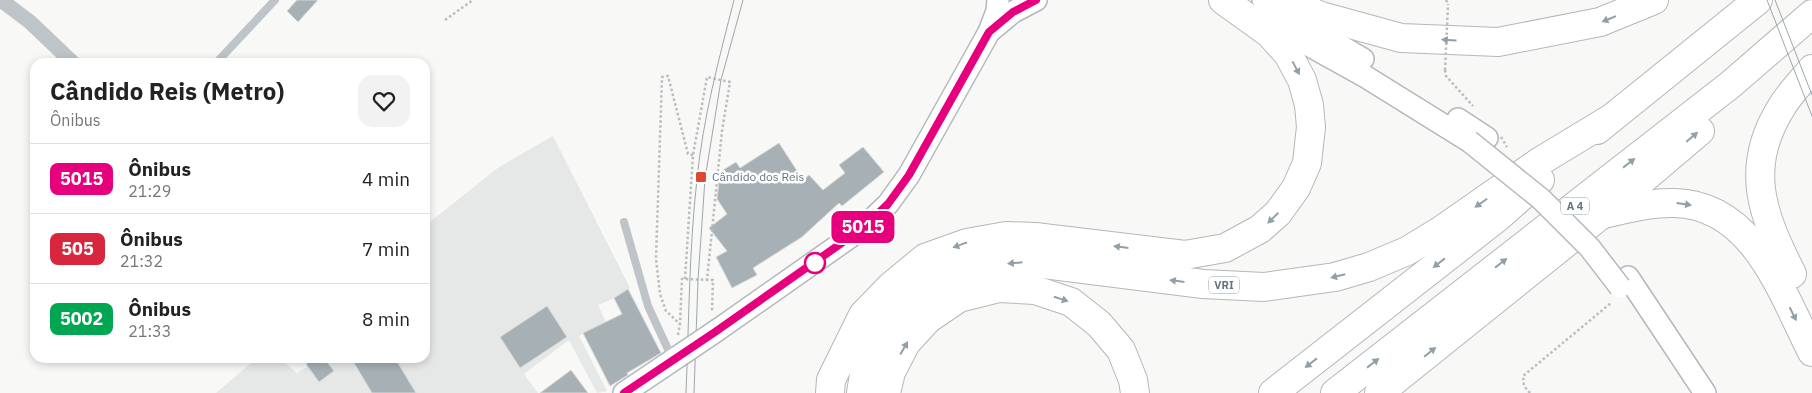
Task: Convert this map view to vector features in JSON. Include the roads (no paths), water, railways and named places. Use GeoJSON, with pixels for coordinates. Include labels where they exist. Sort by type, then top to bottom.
{"type":"FeatureCollection","features":[{"type":"Feature","properties":{"kind":"highway"},"geometry":{"type":"LineString","coordinates":[[830,393],[831,380],[863,314],[890,286],[925,258],[967,243],[1006,236],[1035,237],[1185,255],[1225,248],[1260,229],[1278,213],[1296,188],[1307,163],[1311,127],[1309,105],[1302,80],[1288,54],[1269,33],[1223,0]]}},
{"type":"Feature","properties":{"kind":"highway"},"geometry":{"type":"LineString","coordinates":[[1283,0],[1321,16],[1401,38],[1498,42],[1600,22],[1654,0]]}},
{"type":"Feature","properties":{"kind":"highway"},"geometry":{"type":"LineString","coordinates":[[1274,393],[1497,218],[1610,118],[1758,0]]}},
{"type":"Feature","properties":{"kind":"highway","name":"A 4"},"geometry":{"type":"LineString","coordinates":[[1334,393],[1730,85],[1812,14]]}},
{"type":"Feature","properties":{"kind":"highway"},"geometry":{"type":"LineString","coordinates":[[1379,393],[1602,214],[1741,96],[1812,22]]}},
{"type":"Feature","properties":{"kind":"highway"},"geometry":{"type":"LineString","coordinates":[[1812,69],[1781,107],[1771,126],[1764,144],[1759,187],[1764,210],[1773,236],[1812,313]]}},
{"type":"Feature","properties":{"kind":"highway","name":"VRI"},"geometry":{"type":"LineString","coordinates":[[861,393],[865,368],[886,330],[908,304],[941,280],[980,266],[1028,262],[1203,284],[1264,286],[1335,277],[1370,267],[1407,251],[1440,231],[1539,162],[1610,118]]}},
{"type":"Feature","properties":{"kind":"highway"},"geometry":{"type":"LineString","coordinates":[[1602,214],[1653,204],[1676,203],[1693,205],[1714,212],[1731,222],[1749,238],[1764,257],[1812,352]]}},
{"type":"Feature","properties":{"kind":"highway"},"geometry":{"type":"LineString","coordinates":[[886,393],[891,372],[906,343],[928,319],[960,298],[999,288],[1034,290],[1071,302],[1099,324],[1121,350],[1133,380],[1135,393]]}},
{"type":"Feature","properties":{"kind":"highway"},"geometry":{"type":"LineString","coordinates":[[841,393],[845,353]]}},
{"type":"Feature","properties":{"kind":"main road"},"geometry":{"type":"LineString","coordinates":[[624,393],[678,357],[715,320],[863,228],[888,204],[909,175],[989,32],[998,0]]}},
{"type":"Feature","properties":{"kind":"main road"},"geometry":{"type":"LineString","coordinates":[[989,32],[1013,12],[1036,0]]}},
{"type":"Feature","properties":{"kind":"main road"},"geometry":{"type":"LineString","coordinates":[[1228,0],[1478,140]]}},
{"type":"Feature","properties":{"kind":"main road"},"geometry":{"type":"LineString","coordinates":[[1263,0],[1376,67],[1550,190],[1599,240],[1624,286],[1689,393]]}},
{"type":"Feature","properties":{"kind":"main road"},"geometry":{"type":"LineString","coordinates":[[1624,286],[1705,393]]}},
{"type":"Feature","properties":{"kind":"street"},"geometry":{"type":"LineString","coordinates":[[1,0],[30,22],[68,58]]}},
{"type":"Feature","properties":{"kind":"lane"},"geometry":{"type":"LineString","coordinates":[[221,58],[275,0]]}},
{"type":"Feature","properties":{"kind":"lane"},"geometry":{"type":"LineString","coordinates":[[624,222],[648,306],[678,357]]}},
{"type":"Feature","properties":{"kind":"tram line"},"geometry":{"type":"LineString","coordinates":[[686,393],[692,232],[700,156],[712,89],[734,0]]}},
{"type":"Feature","properties":{"kind":"tram line"},"geometry":{"type":"LineString","coordinates":[[694,393],[698,280],[705,179],[721,80],[743,0]]}},
{"type":"Feature","properties":{"kind":"tram line"},"geometry":{"type":"LineString","coordinates":[[1767,0],[1812,116]]}},
{"type":"Feature","properties":{"kind":"tram line"},"geometry":{"type":"LineString","coordinates":[[1775,0],[1812,95]]}},
{"type":"Feature","properties":{"kind":"place","name":"Cândido dos Reis"},"geometry":{"type":"Point","coordinates":[701,177]}}]}
